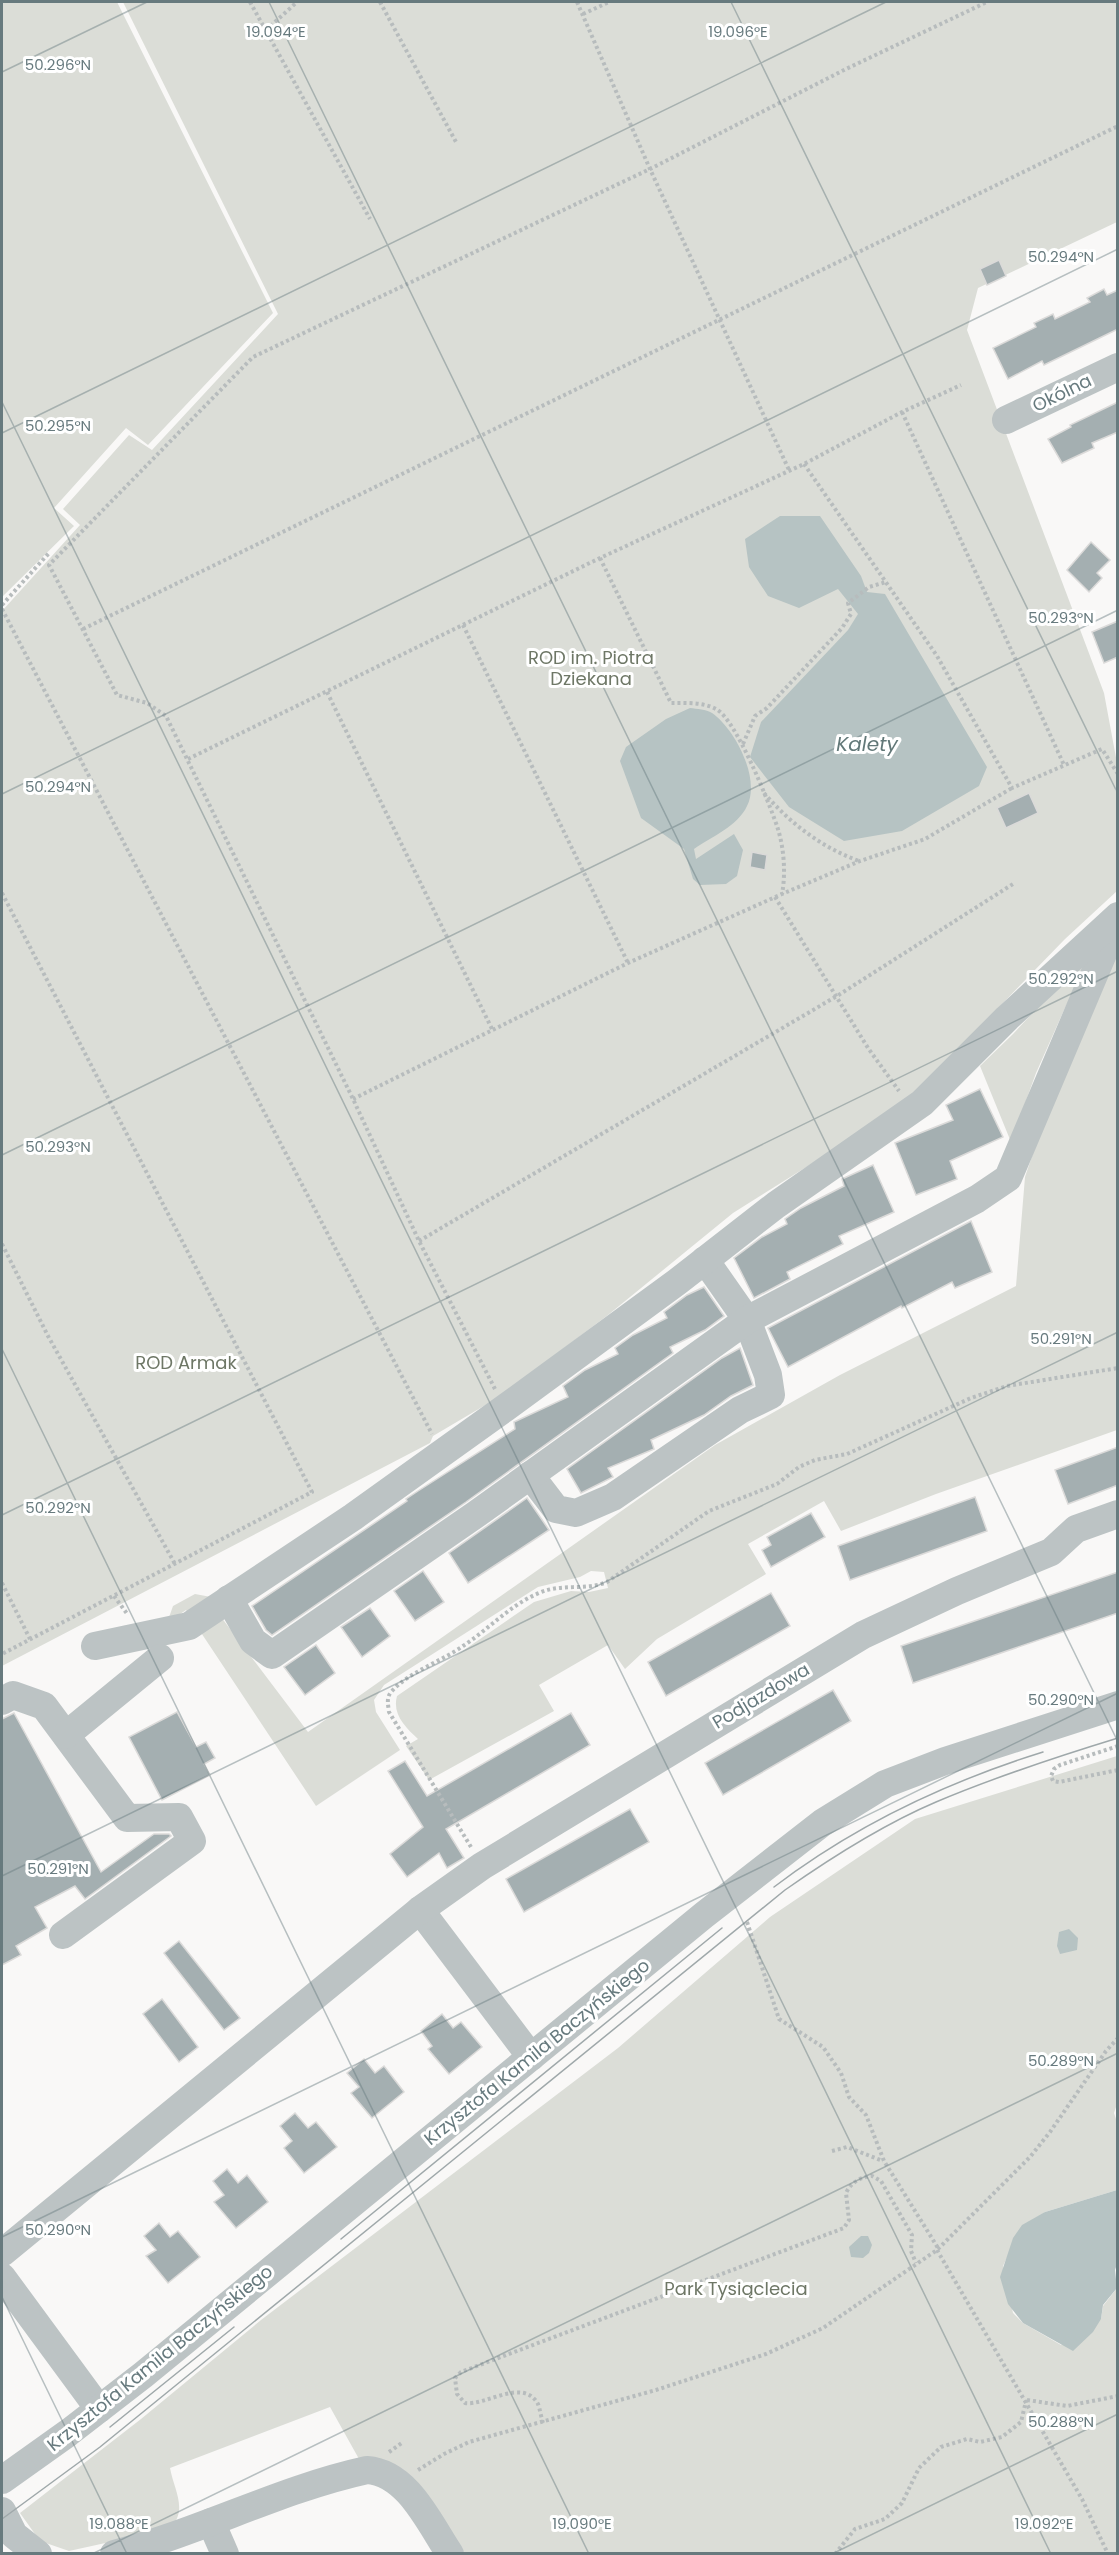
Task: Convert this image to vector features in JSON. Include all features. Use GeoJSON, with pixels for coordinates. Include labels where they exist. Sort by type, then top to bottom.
{"type":"FeatureCollection","features":[{"type":"Feature","properties":{"kind":"street","name":"Okólna"},"geometry":{"type":"LineString","coordinates":[[1006,420],[1118,367]]}},
{"type":"Feature","properties":{"kind":"street"},"geometry":{"type":"LineString","coordinates":[[229,1599],[253,1641],[272,1655],[747,1320],[976,1198],[1008,1178],[1118,917]]}},
{"type":"Feature","properties":{"kind":"street"},"geometry":{"type":"LineString","coordinates":[[95,1646],[189,1626],[353,1517],[505,1408],[705,1260],[776,1204],[922,1103],[1007,1018],[1118,917]]}},
{"type":"Feature","properties":{"kind":"street"},"geometry":{"type":"LineString","coordinates":[[530,1475],[556,1509],[576,1513],[613,1497],[740,1410],[771,1395],[768,1375],[747,1320],[705,1260]]}},
{"type":"Feature","properties":{"kind":"street","name":"Podjazdowa"},"geometry":{"type":"LineString","coordinates":[[2,2253],[420,1910],[482,1866],[863,1635],[957,1591],[1052,1552],[1076,1529],[1118,1514]]}},
{"type":"Feature","properties":{"kind":"street"},"geometry":{"type":"LineString","coordinates":[[66,1735],[160,1658]]}},
{"type":"Feature","properties":{"kind":"street"},"geometry":{"type":"LineString","coordinates":[[2,1701],[12,1695],[45,1706],[127,1818],[179,1817],[192,1841],[63,1935]]}},
{"type":"Feature","properties":{"kind":"street","name":"Krzysztofa Kamila Baczyńskiego"},"geometry":{"type":"LineString","coordinates":[[2,2480],[99,2409],[795,1842],[860,1798],[885,1785],[945,1761],[1118,1705]]}},
{"type":"Feature","properties":{"kind":"street"},"geometry":{"type":"LineString","coordinates":[[420,1910],[531,2057]]}},
{"type":"Feature","properties":{"kind":"street"},"geometry":{"type":"LineString","coordinates":[[2,2277],[99,2409]]}},
{"type":"Feature","properties":{"kind":"street"},"geometry":{"type":"LineString","coordinates":[[114,2553],[152,2549],[211,2522],[298,2489],[367,2470],[378,2471],[400,2483],[450,2553]]}},
{"type":"Feature","properties":{"kind":"street"},"geometry":{"type":"LineString","coordinates":[[211,2522],[225,2553]]}},
{"type":"Feature","properties":{"kind":"street"},"geometry":{"type":"LineString","coordinates":[[7,2533],[38,2553]]}},
{"type":"Feature","properties":{"kind":"path"},"geometry":{"type":"LineString","coordinates":[[250,2],[370,219]]}},
{"type":"Feature","properties":{"kind":"path"},"geometry":{"type":"LineString","coordinates":[[266,30],[297,2]]}},
{"type":"Feature","properties":{"kind":"path"},"geometry":{"type":"LineString","coordinates":[[380,2],[456,142]]}},
{"type":"Feature","properties":{"kind":"path"},"geometry":{"type":"LineString","coordinates":[[578,2],[650,169],[789,470]]}},
{"type":"Feature","properties":{"kind":"path"},"geometry":{"type":"LineString","coordinates":[[583,14],[609,2]]}},
{"type":"Feature","properties":{"kind":"path"},"geometry":{"type":"LineString","coordinates":[[50,565],[253,357],[650,169],[846,69],[987,2]]}},
{"type":"Feature","properties":{"kind":"path"},"geometry":{"type":"LineString","coordinates":[[83,629],[1118,126]]}},
{"type":"Feature","properties":{"kind":"path"},"geometry":{"type":"LineString","coordinates":[[188,759],[600,558],[804,464],[902,412],[961,385]]}},
{"type":"Feature","properties":{"kind":"path"},"geometry":{"type":"LineString","coordinates":[[902,412],[1064,765]]}},
{"type":"Feature","properties":{"kind":"path"},"geometry":{"type":"LineString","coordinates":[[804,464],[937,656],[1012,788]]}},
{"type":"Feature","properties":{"kind":"path"},"geometry":{"type":"LineString","coordinates":[[49,553],[2,607],[441,1454]]}},
{"type":"Feature","properties":{"kind":"path"},"geometry":{"type":"LineString","coordinates":[[45,557],[117,695],[147,703],[166,716],[353,1099],[419,1241],[505,1408]]}},
{"type":"Feature","properties":{"kind":"path"},"geometry":{"type":"LineString","coordinates":[[600,558],[671,703],[702,704],[718,710],[733,727],[743,744],[778,827],[785,868],[782,894]]}},
{"type":"Feature","properties":{"kind":"path"},"geometry":{"type":"LineString","coordinates":[[743,744],[755,716],[767,708],[842,628],[851,614],[848,603],[869,587],[886,582]]}},
{"type":"Feature","properties":{"kind":"path"},"geometry":{"type":"LineString","coordinates":[[463,626],[628,963]]}},
{"type":"Feature","properties":{"kind":"path"},"geometry":{"type":"LineString","coordinates":[[327,692],[492,1029]]}},
{"type":"Feature","properties":{"kind":"path"},"geometry":{"type":"LineString","coordinates":[[353,1099],[628,963],[860,861],[925,838],[1012,788],[1064,765],[1102,749],[1118,774]]}},
{"type":"Feature","properties":{"kind":"path"},"geometry":{"type":"LineString","coordinates":[[762,790],[788,820],[834,852],[860,861]]}},
{"type":"Feature","properties":{"kind":"path"},"geometry":{"type":"LineString","coordinates":[[419,1241],[837,996],[1013,884]]}},
{"type":"Feature","properties":{"kind":"path"},"geometry":{"type":"LineString","coordinates":[[2,893],[312,1492],[2,1654]]}},
{"type":"Feature","properties":{"kind":"path"},"geometry":{"type":"LineString","coordinates":[[775,897],[868,1048],[913,1110]]}},
{"type":"Feature","properties":{"kind":"path"},"geometry":{"type":"LineString","coordinates":[[2,1244],[48,1336],[175,1564]]}},
{"type":"Feature","properties":{"kind":"path"},"geometry":{"type":"LineString","coordinates":[[482,1866],[389,1712],[387,1700],[391,1692],[462,1647],[517,1604],[541,1592],[562,1587],[589,1587],[607,1582],[709,1511],[777,1484],[799,1467],[815,1460],[847,1454],[971,1398],[1007,1386],[1118,1368]]}},
{"type":"Feature","properties":{"kind":"path"},"geometry":{"type":"LineString","coordinates":[[2,1583],[30,1640]]}},
{"type":"Feature","properties":{"kind":"path"},"geometry":{"type":"LineString","coordinates":[[1118,1746],[1060,1765],[1054,1768],[1051,1776],[1053,1781],[1059,1782],[1118,1770]]}},
{"type":"Feature","properties":{"kind":"path"},"geometry":{"type":"LineString","coordinates":[[747,1922],[779,2019],[823,2047],[841,2073],[849,2097],[866,2115],[884,2161],[1026,2400],[1082,2499],[1108,2553]]}},
{"type":"Feature","properties":{"kind":"path"},"geometry":{"type":"LineString","coordinates":[[400,2483],[444,2454],[469,2442],[543,2423],[766,2354],[824,2328],[937,2249],[1030,2157],[1106,2051],[1118,2038]]}},
{"type":"Feature","properties":{"kind":"path"},"geometry":{"type":"LineString","coordinates":[[832,2151],[847,2147],[884,2161]]}},
{"type":"Feature","properties":{"kind":"path"},"geometry":{"type":"LineString","coordinates":[[543,2423],[538,2404],[522,2392],[476,2403],[465,2403],[457,2394],[455,2378],[460,2372],[844,2228],[849,2220],[846,2198],[848,2188],[860,2179],[872,2176],[878,2178],[910,2229],[913,2239],[911,2251],[916,2263]]}},
{"type":"Feature","properties":{"kind":"path"},"geometry":{"type":"LineString","coordinates":[[1026,2400],[1066,2406],[1118,2396]]}},
{"type":"Feature","properties":{"kind":"path"},"geometry":{"type":"LineString","coordinates":[[835,2553],[855,2529],[885,2519],[902,2503],[919,2468],[941,2447],[967,2439],[980,2442],[1002,2437],[1021,2422],[1026,2400]]}},
{"type":"Feature","properties":{"kind":"green space"},"geometry":{"type":"Polygon","coordinates":[[[2,2],[117,2],[273,313],[148,445],[126,428],[54,508],[74,526],[2,597],[2,2]]]}},
{"type":"Feature","properties":{"kind":"green space","name":"ROD im. Piotra Dziekana"},"geometry":{"type":"Polygon","coordinates":[[[123,2],[1117,2],[1117,222],[978,288],[967,330],[1104,693],[1117,763],[1115,790],[1118,794],[1117,891],[1065,939],[902,1107],[733,1213],[608,1315],[499,1397],[433,1436],[430,1443],[2,1666],[2,611],[80,525],[63,509],[129,435],[152,450],[278,314],[123,2]]]}},
{"type":"Feature","properties":{"kind":"green space"},"geometry":{"type":"Polygon","coordinates":[[[1117,944],[1117,1430],[936,1494],[841,1531],[824,1501],[748,1544],[766,1574],[657,1639],[625,1669],[608,1645],[539,1685],[554,1711],[429,1780],[406,1746],[418,1739],[404,1725],[398,1714],[397,1696],[534,1602],[571,1591],[589,1592],[608,1588],[604,1572],[591,1571],[580,1577],[538,1587],[384,1685],[374,1700],[376,1712],[400,1750],[316,1806],[186,1610],[167,1623],[173,1606],[195,1594],[211,1597],[218,1613],[308,1732],[715,1445],[840,1375],[1016,1286],[1025,1177],[1068,1049],[1117,944]]]}},
{"type":"Feature","properties":{"kind":"green space"},"geometry":{"type":"Polygon","coordinates":[[[1096,945],[1036,1073],[1011,1142],[980,1066],[1096,945]]]}},
{"type":"Feature","properties":{"kind":"green space","name":"Park Tysiąclecia"},"geometry":{"type":"Polygon","coordinates":[[[1117,1756],[1118,2101],[1114,2113],[1118,2125],[1117,2190],[1045,2212],[1009,2253],[1003,2266],[1013,2313],[1023,2323],[1061,2345],[1101,2319],[1103,2306],[1117,2288],[1117,2553],[460,2553],[359,2459],[330,2407],[170,2468],[179,2508],[175,2522],[169,2529],[69,2551],[40,2541],[20,2513],[141,2419],[261,2320],[618,2048],[770,1917],[915,1819],[1117,1756]]]}},
{"type":"Feature","properties":{"kind":"water","name":"Kalety"},"geometry":{"type":"Polygon","coordinates":[[[780,516],[820,516],[861,576],[867,592],[885,594],[987,767],[979,786],[902,831],[844,841],[789,807],[750,757],[761,722],[848,630],[858,614],[838,589],[799,608],[768,596],[749,567],[745,539],[780,516]]]}},
{"type":"Feature","properties":{"kind":"water"},"geometry":{"type":"Polygon","coordinates":[[[690,708],[710,712],[721,720],[737,742],[751,782],[750,795],[743,813],[724,831],[694,849],[696,859],[734,834],[743,850],[737,876],[726,884],[700,885],[693,879],[684,849],[641,818],[620,761],[626,747],[666,719],[690,708]]]}},
{"type":"Feature","properties":{"kind":"water"},"geometry":{"type":"Polygon","coordinates":[[[1069,1929],[1078,1938],[1077,1950],[1060,1954],[1057,1946],[1059,1932],[1069,1929]]]}},
{"type":"Feature","properties":{"kind":"water"},"geometry":{"type":"Polygon","coordinates":[[[1117,2190],[1118,2261],[1115,2270],[1117,2288],[1103,2305],[1101,2319],[1093,2332],[1073,2351],[1023,2323],[1008,2304],[1000,2277],[1013,2238],[1022,2225],[1045,2212],[1117,2190]]]}},
{"type":"Feature","properties":{"kind":"water"},"geometry":{"type":"Polygon","coordinates":[[[861,2236],[868,2236],[872,2245],[869,2253],[863,2258],[851,2257],[849,2247],[861,2236]]]}},
{"type":"Feature","properties":{"kind":"building"},"geometry":{"type":"Polygon","coordinates":[[[999,260],[1006,276],[987,285],[980,269],[999,260]]]}},
{"type":"Feature","properties":{"kind":"building"},"geometry":{"type":"Polygon","coordinates":[[[1104,289],[1107,295],[1118,290],[1118,329],[1044,365],[1042,361],[1008,379],[993,348],[1036,327],[1034,323],[1053,314],[1055,319],[1090,302],[1087,298],[1104,289]]]}},
{"type":"Feature","properties":{"kind":"building"},"geometry":{"type":"Polygon","coordinates":[[[1118,402],[1118,432],[1092,443],[1094,448],[1062,463],[1048,439],[1071,427],[1070,425],[1118,402]]]}},
{"type":"Feature","properties":{"kind":"building"},"geometry":{"type":"Polygon","coordinates":[[[1091,542],[1110,560],[1097,573],[1102,578],[1089,592],[1067,570],[1091,542]]]}},
{"type":"Feature","properties":{"kind":"building"},"geometry":{"type":"Polygon","coordinates":[[[1118,621],[1118,657],[1104,663],[1092,632],[1118,621]]]}},
{"type":"Feature","properties":{"kind":"building"},"geometry":{"type":"Polygon","coordinates":[[[1029,793],[1038,813],[1006,828],[997,808],[1029,793]]]}},
{"type":"Feature","properties":{"kind":"building"},"geometry":{"type":"Polygon","coordinates":[[[752,852],[767,855],[765,870],[750,867],[752,852]]]}},
{"type":"Feature","properties":{"kind":"building"},"geometry":{"type":"Polygon","coordinates":[[[980,1089],[1003,1137],[950,1161],[957,1179],[916,1195],[895,1143],[953,1120],[946,1105],[980,1089]]]}},
{"type":"Feature","properties":{"kind":"building"},"geometry":{"type":"Polygon","coordinates":[[[873,1165],[894,1212],[839,1236],[843,1244],[787,1272],[790,1279],[754,1298],[734,1258],[762,1237],[787,1224],[785,1219],[801,1208],[844,1186],[842,1179],[873,1165]]]}},
{"type":"Feature","properties":{"kind":"building"},"geometry":{"type":"Polygon","coordinates":[[[971,1221],[992,1272],[955,1288],[952,1282],[902,1308],[901,1306],[788,1367],[768,1328],[971,1221]]]}},
{"type":"Feature","properties":{"kind":"building"},"geometry":{"type":"Polygon","coordinates":[[[704,1287],[724,1316],[705,1330],[670,1347],[673,1353],[466,1502],[272,1635],[266,1630],[252,1606],[407,1501],[406,1499],[515,1429],[514,1422],[568,1397],[563,1386],[585,1370],[618,1354],[615,1348],[633,1335],[667,1318],[664,1312],[687,1295],[704,1287]]]}},
{"type":"Feature","properties":{"kind":"building"},"geometry":{"type":"Polygon","coordinates":[[[740,1348],[753,1385],[731,1396],[704,1415],[651,1440],[654,1449],[608,1468],[613,1477],[581,1493],[567,1469],[722,1358],[740,1348]]]}},
{"type":"Feature","properties":{"kind":"building"},"geometry":{"type":"Polygon","coordinates":[[[1118,1447],[1118,1485],[1068,1504],[1055,1470],[1118,1447]]]}},
{"type":"Feature","properties":{"kind":"building"},"geometry":{"type":"Polygon","coordinates":[[[975,1497],[987,1531],[850,1580],[838,1546],[975,1497]]]}},
{"type":"Feature","properties":{"kind":"building"},"geometry":{"type":"Polygon","coordinates":[[[527,1498],[549,1530],[468,1583],[449,1553],[527,1498]]]}},
{"type":"Feature","properties":{"kind":"building"},"geometry":{"type":"Polygon","coordinates":[[[811,1513],[825,1537],[771,1567],[762,1550],[771,1545],[767,1537],[811,1513]]]}},
{"type":"Feature","properties":{"kind":"building"},"geometry":{"type":"Polygon","coordinates":[[[423,1571],[444,1602],[415,1621],[394,1591],[423,1571]]]}},
{"type":"Feature","properties":{"kind":"building"},"geometry":{"type":"Polygon","coordinates":[[[1118,1572],[1118,1613],[913,1683],[901,1646],[1118,1572]]]}},
{"type":"Feature","properties":{"kind":"building"},"geometry":{"type":"Polygon","coordinates":[[[771,1593],[790,1626],[666,1696],[648,1662],[771,1593]]]}},
{"type":"Feature","properties":{"kind":"building"},"geometry":{"type":"Polygon","coordinates":[[[370,1608],[390,1636],[362,1657],[341,1627],[370,1608]]]}},
{"type":"Feature","properties":{"kind":"building"},"geometry":{"type":"Polygon","coordinates":[[[316,1645],[335,1673],[305,1695],[284,1667],[316,1645]]]}},
{"type":"Feature","properties":{"kind":"building"},"geometry":{"type":"Polygon","coordinates":[[[833,1690],[851,1721],[723,1795],[705,1763],[833,1690]]]}},
{"type":"Feature","properties":{"kind":"building"},"geometry":{"type":"Polygon","coordinates":[[[177,1712],[196,1747],[206,1742],[215,1758],[204,1764],[210,1775],[162,1800],[129,1737],[177,1712]]]}},
{"type":"Feature","properties":{"kind":"building"},"geometry":{"type":"Polygon","coordinates":[[[14,1713],[101,1872],[154,1834],[171,1836],[85,1899],[75,1886],[35,1907],[47,1928],[16,1946],[21,1955],[2,1965],[2,1719],[14,1713]]]}},
{"type":"Feature","properties":{"kind":"building"},"geometry":{"type":"Polygon","coordinates":[[[571,1713],[590,1745],[446,1829],[464,1858],[447,1868],[439,1853],[407,1877],[390,1854],[423,1827],[388,1771],[405,1761],[427,1796],[571,1713]]]}},
{"type":"Feature","properties":{"kind":"building"},"geometry":{"type":"Polygon","coordinates":[[[630,1809],[649,1842],[524,1912],[506,1879],[630,1809]]]}},
{"type":"Feature","properties":{"kind":"building"},"geometry":{"type":"Polygon","coordinates":[[[179,1941],[240,2018],[224,2030],[164,1953],[179,1941]]]}},
{"type":"Feature","properties":{"kind":"building"},"geometry":{"type":"Polygon","coordinates":[[[162,1999],[198,2047],[179,2062],[143,2014],[162,1999]]]}},
{"type":"Feature","properties":{"kind":"building"},"geometry":{"type":"Polygon","coordinates":[[[442,2014],[453,2028],[461,2022],[482,2047],[449,2074],[428,2049],[432,2046],[421,2031],[442,2014]]]}},
{"type":"Feature","properties":{"kind":"building"},"geometry":{"type":"Polygon","coordinates":[[[364,2059],[375,2073],[384,2066],[404,2092],[372,2118],[351,2093],[359,2087],[347,2073],[364,2059]]]}},
{"type":"Feature","properties":{"kind":"building"},"geometry":{"type":"Polygon","coordinates":[[[295,2113],[308,2128],[316,2122],[337,2147],[304,2173],[284,2148],[292,2141],[280,2126],[295,2113]]]}},
{"type":"Feature","properties":{"kind":"building"},"geometry":{"type":"Polygon","coordinates":[[[227,2169],[238,2183],[247,2175],[268,2202],[236,2228],[214,2202],[224,2195],[213,2181],[227,2169]]]}},
{"type":"Feature","properties":{"kind":"building"},"geometry":{"type":"Polygon","coordinates":[[[159,2223],[170,2237],[178,2231],[200,2257],[168,2283],[146,2256],[156,2250],[144,2236],[159,2223]]]}},
{"type":"Feature","properties":{"kind":"tram line"},"geometry":{"type":"LineString","coordinates":[[2,2519],[100,2447],[785,1890],[858,1842],[916,1811],[1003,1776],[1118,1738]]}},
{"type":"Feature","properties":{"kind":"tram line"},"geometry":{"type":"LineString","coordinates":[[774,1887],[836,1844],[902,1808],[972,1777],[1043,1752]]}},
{"type":"Feature","properties":{"kind":"tram line"},"geometry":{"type":"LineString","coordinates":[[341,2239],[722,1928]]}},
{"type":"Feature","properties":{"kind":"tram line"},"geometry":{"type":"LineString","coordinates":[[110,2427],[234,2327]]}},
{"type":"Feature","properties":{"kind":"park label","name":"ROD Armak"},"geometry":{"type":"Point","coordinates":[186,1363]}}]}
